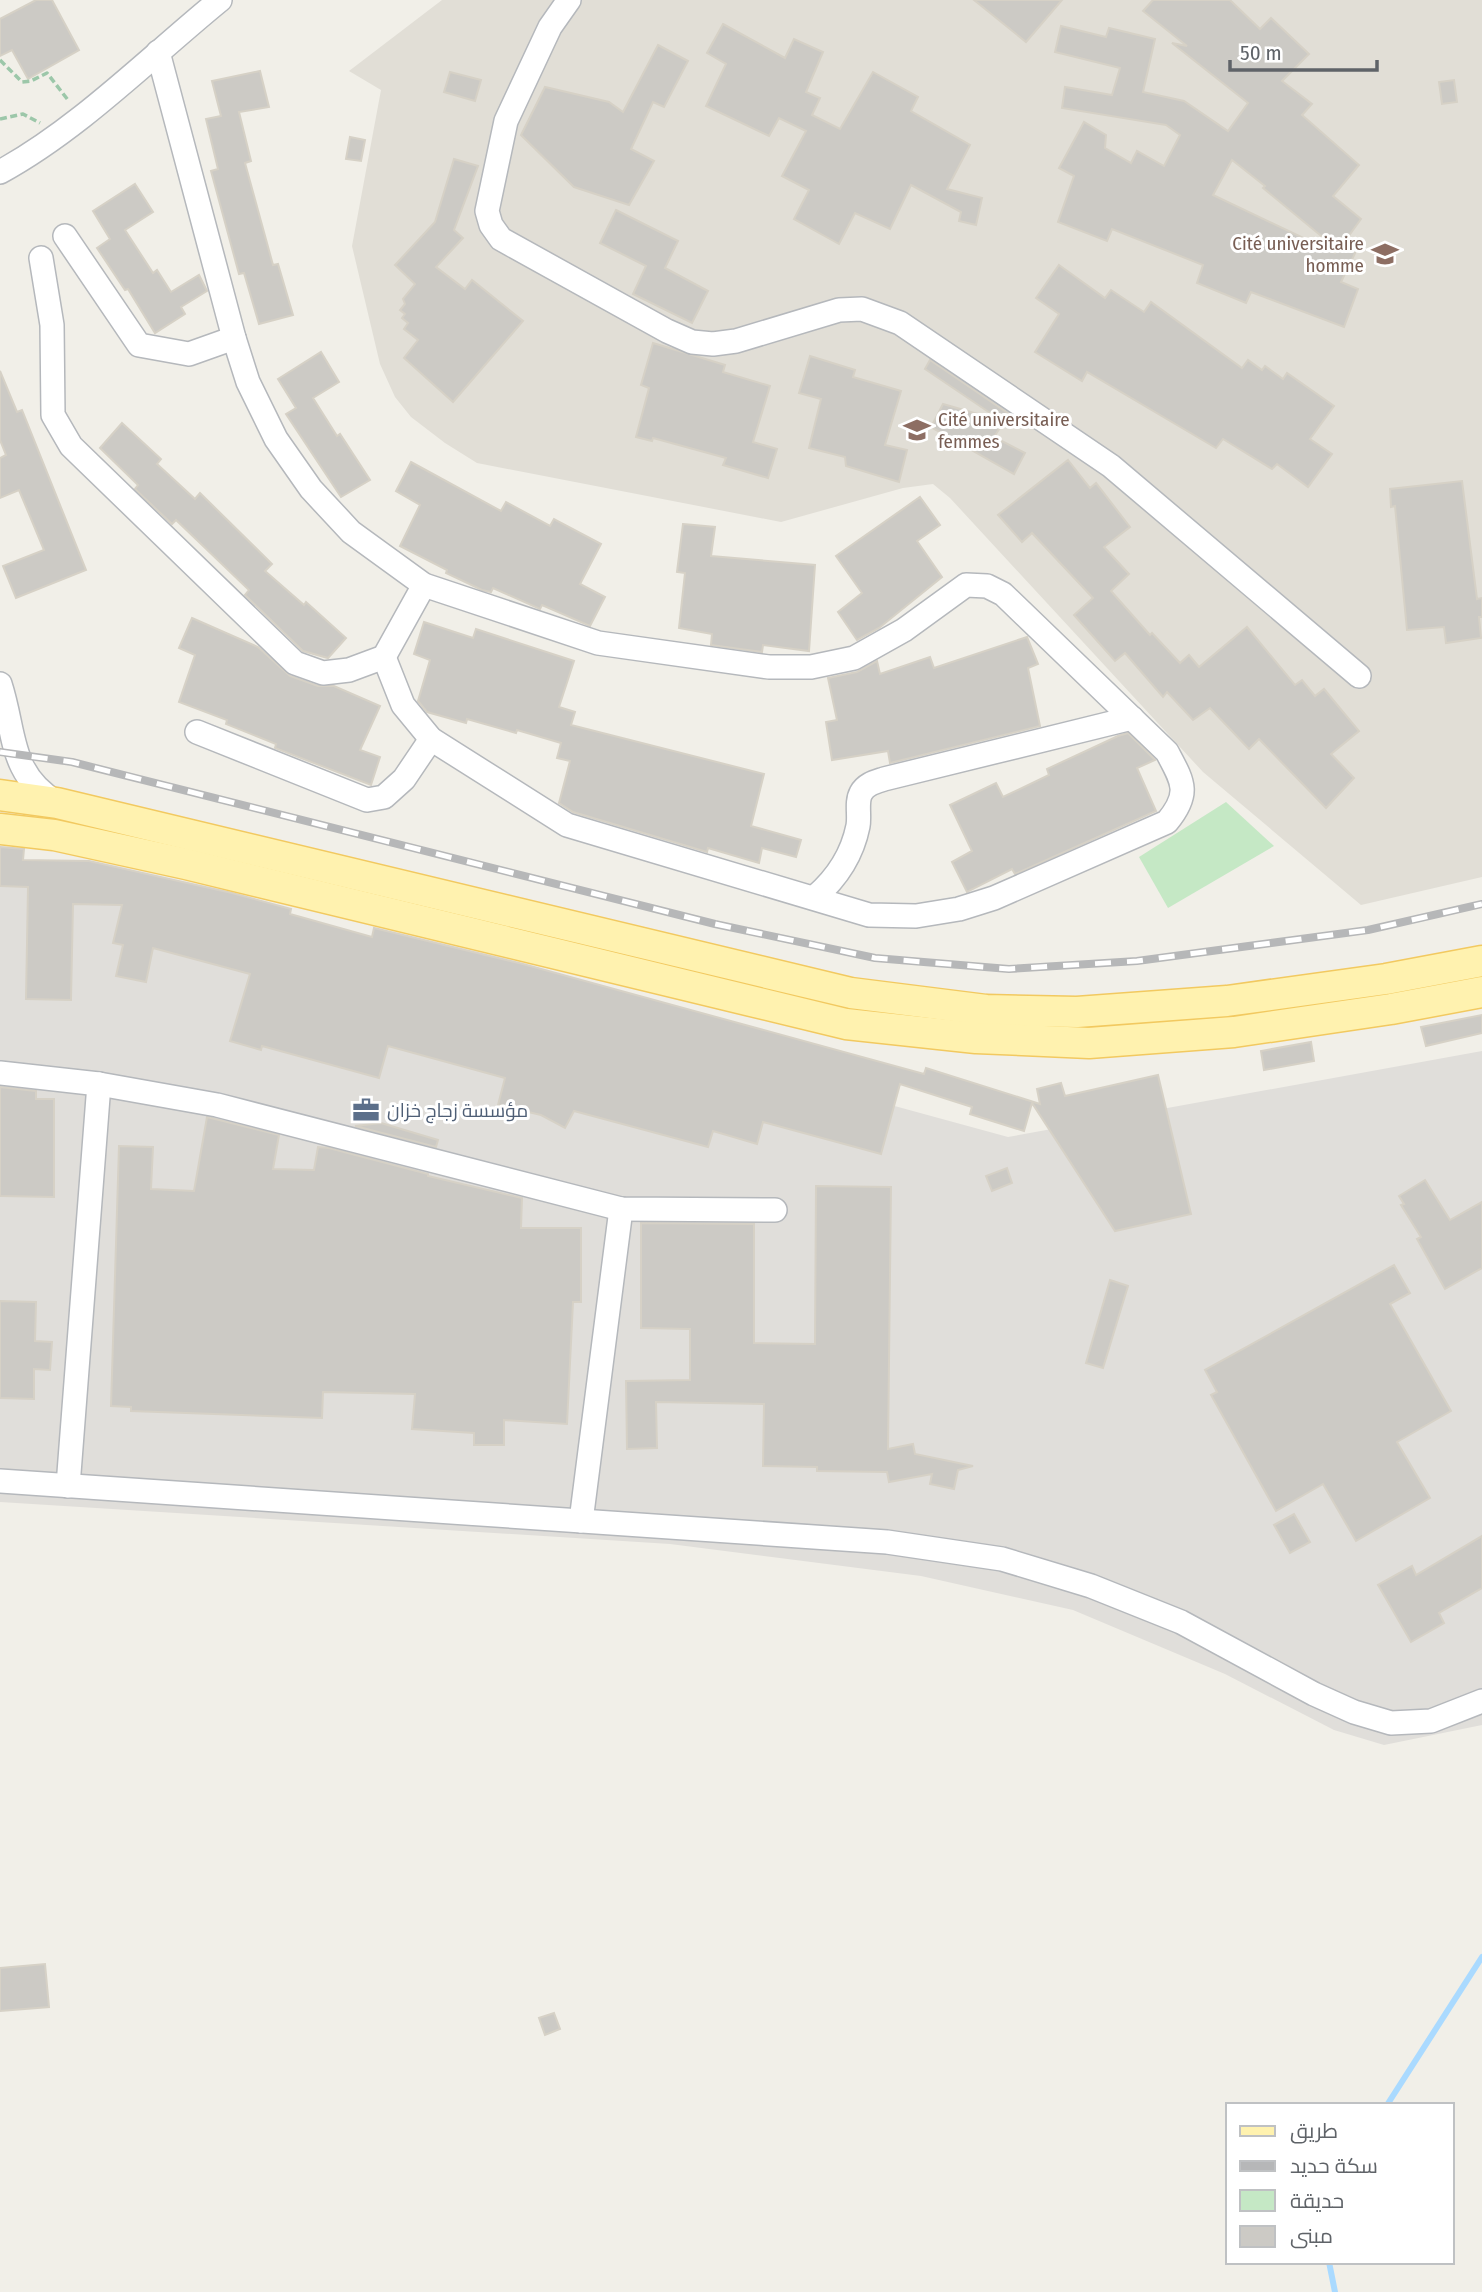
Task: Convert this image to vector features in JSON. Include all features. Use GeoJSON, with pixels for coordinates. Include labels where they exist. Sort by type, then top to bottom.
{"type":"FeatureCollection","features":[{"type":"Feature","properties":{"kind":"main road"},"geometry":{"type":"LineString","coordinates":[[0,795],[57,803],[851,993],[986,1010],[1077,1012],[1227,1001],[1386,979],[1482,961]]}},
{"type":"Feature","properties":{"kind":"main road"},"geometry":{"type":"LineString","coordinates":[[0,828],[54,835],[186,864],[846,1024],[976,1038],[1089,1043],[1234,1032],[1391,1009],[1482,992]]}},
{"type":"Feature","properties":{"kind":"street"},"geometry":{"type":"LineString","coordinates":[[0,172],[60,134],[220,0]]}},
{"type":"Feature","properties":{"kind":"street"},"geometry":{"type":"LineString","coordinates":[[569,0],[550,27],[506,121],[487,211],[491,225],[501,239],[667,331],[692,342],[713,344],[736,341],[839,310],[862,309],[900,323],[1111,467],[1359,676]]}},
{"type":"Feature","properties":{"kind":"street"},"geometry":{"type":"LineString","coordinates":[[158,52],[248,382],[276,439],[311,489],[351,532],[424,585],[598,643],[769,667],[811,667],[854,658],[904,630],[966,585],[987,586],[1003,594],[1167,752],[1183,782],[1181,806],[1167,822],[994,898],[959,909],[916,916],[869,915],[566,825],[430,739],[403,705],[384,657]]}},
{"type":"Feature","properties":{"kind":"street"},"geometry":{"type":"LineString","coordinates":[[65,236],[139,345],[188,354],[234,338]]}},
{"type":"Feature","properties":{"kind":"street"},"geometry":{"type":"LineString","coordinates":[[41,258],[52,324],[53,415],[71,446],[295,663],[323,673],[349,670],[384,657],[424,585]]}},
{"type":"Feature","properties":{"kind":"street"},"geometry":{"type":"LineString","coordinates":[[0,684],[17,754],[27,777],[41,793],[57,803]]}},
{"type":"Feature","properties":{"kind":"street"},"geometry":{"type":"LineString","coordinates":[[815,897],[842,869],[858,826],[859,795],[866,786],[884,779],[1132,718]]}},
{"type":"Feature","properties":{"kind":"street"},"geometry":{"type":"LineString","coordinates":[[197,732],[367,800],[384,797],[404,779],[430,739]]}},
{"type":"Feature","properties":{"kind":"street"},"geometry":{"type":"LineString","coordinates":[[0,1073],[99,1084],[217,1105],[621,1209],[775,1210]]}},
{"type":"Feature","properties":{"kind":"street"},"geometry":{"type":"LineString","coordinates":[[68,1486],[99,1084]]}},
{"type":"Feature","properties":{"kind":"street"},"geometry":{"type":"LineString","coordinates":[[581,1521],[621,1209]]}},
{"type":"Feature","properties":{"kind":"street"},"geometry":{"type":"LineString","coordinates":[[0,1481],[887,1542],[1002,1559],[1091,1586],[1181,1622],[1354,1713],[1391,1723],[1431,1721],[1482,1701]]}},
{"type":"Feature","properties":{"kind":"path"},"geometry":{"type":"LineString","coordinates":[[0,60],[22,82],[31,81],[47,73],[81,117]]}},
{"type":"Feature","properties":{"kind":"path"},"geometry":{"type":"LineString","coordinates":[[0,118],[23,114],[60,134]]}},
{"type":"Feature","properties":{"kind":"shaded area","name":"Cité universitaire femmes"},"geometry":{"type":"Polygon","coordinates":[[[442,0],[1482,0],[1482,877],[1361,905],[1203,772],[950,498],[933,484],[903,488],[781,522],[477,463],[411,417],[395,397],[380,364],[352,246],[381,90],[349,71],[442,0]]]}},
{"type":"Feature","properties":{"kind":"shaded area"},"geometry":{"type":"Polygon","coordinates":[[[0,880],[137,899],[1008,1137],[1482,1051],[1482,1725],[1384,1745],[1334,1730],[1225,1674],[1073,1610],[921,1576],[670,1544],[0,1502],[0,880]]]}},
{"type":"Feature","properties":{"kind":"green space"},"geometry":{"type":"Polygon","coordinates":[[[1226,802],[1274,846],[1168,908],[1139,857],[1226,802]]]}},
{"type":"Feature","properties":{"kind":"building"},"geometry":{"type":"Polygon","coordinates":[[[36,0],[52,0],[79,50],[28,79],[12,50],[0,56],[0,19],[36,0]]]}},
{"type":"Feature","properties":{"kind":"building"},"geometry":{"type":"Polygon","coordinates":[[[974,0],[1062,0],[1026,42],[974,0]]]}},
{"type":"Feature","properties":{"kind":"building"},"geometry":{"type":"Polygon","coordinates":[[[1153,0],[1230,0],[1260,29],[1271,18],[1309,54],[1282,81],[1312,104],[1302,115],[1359,165],[1333,196],[1361,219],[1348,237],[1360,243],[1341,282],[1358,289],[1344,327],[1251,292],[1246,303],[1197,283],[1203,265],[1112,229],[1107,241],[1058,222],[1074,176],[1059,168],[1084,122],[1106,135],[1105,148],[1131,163],[1137,151],[1164,166],[1180,135],[1166,125],[1062,108],[1065,87],[1112,95],[1120,68],[1055,52],[1061,26],[1106,37],[1109,28],[1155,39],[1143,92],[1184,101],[1228,131],[1248,103],[1172,43],[1187,46],[1143,11],[1153,0]],[[1232,160],[1213,195],[1335,253],[1337,249],[1263,188],[1265,186],[1232,160]]]}},
{"type":"Feature","properties":{"kind":"building"},"geometry":{"type":"Polygon","coordinates":[[[723,24],[785,58],[794,39],[823,52],[806,92],[820,98],[812,115],[840,129],[873,72],[918,97],[911,111],[970,145],[947,189],[982,198],[976,225],[959,221],[961,212],[911,185],[890,229],[855,213],[839,244],[794,219],[809,190],[782,176],[806,131],[779,118],[769,136],[706,106],[726,64],[707,53],[723,24]]]}},
{"type":"Feature","properties":{"kind":"building"},"geometry":{"type":"Polygon","coordinates":[[[658,45],[688,61],[664,107],[653,102],[631,149],[654,161],[629,205],[574,187],[521,135],[545,87],[609,102],[623,112],[658,45]]]}},
{"type":"Feature","properties":{"kind":"building"},"geometry":{"type":"Polygon","coordinates":[[[260,71],[269,107],[239,112],[251,161],[245,163],[273,265],[278,264],[293,315],[259,324],[244,273],[239,274],[211,171],[218,169],[206,119],[221,116],[212,81],[260,71]]]}},
{"type":"Feature","properties":{"kind":"building"},"geometry":{"type":"Polygon","coordinates":[[[450,72],[481,80],[475,101],[444,92],[450,72]]]}},
{"type":"Feature","properties":{"kind":"building"},"geometry":{"type":"Polygon","coordinates":[[[1454,80],[1457,102],[1442,104],[1439,82],[1454,80]]]}},
{"type":"Feature","properties":{"kind":"building"},"geometry":{"type":"Polygon","coordinates":[[[350,137],[365,140],[361,161],[346,159],[350,137]]]}},
{"type":"Feature","properties":{"kind":"building"},"geometry":{"type":"Polygon","coordinates":[[[454,159],[478,166],[454,230],[463,238],[436,267],[465,289],[472,280],[523,321],[453,402],[404,358],[418,340],[404,329],[408,323],[402,318],[405,314],[400,310],[405,304],[403,299],[415,284],[395,265],[435,222],[454,159]]]}},
{"type":"Feature","properties":{"kind":"building"},"geometry":{"type":"Polygon","coordinates":[[[135,184],[153,212],[125,230],[153,273],[157,270],[171,292],[199,275],[207,291],[181,307],[185,314],[155,333],[128,289],[125,290],[97,248],[110,239],[93,211],[135,184]]]}},
{"type":"Feature","properties":{"kind":"building"},"geometry":{"type":"Polygon","coordinates":[[[616,210],[678,241],[665,268],[708,291],[692,323],[633,294],[646,266],[600,243],[616,210]]]}},
{"type":"Feature","properties":{"kind":"building"},"geometry":{"type":"Polygon","coordinates":[[[1059,265],[1105,298],[1111,290],[1144,312],[1151,302],[1242,368],[1248,360],[1262,370],[1265,366],[1283,379],[1287,373],[1334,406],[1310,439],[1332,454],[1308,487],[1277,464],[1272,469],[1223,439],[1216,448],[1087,372],[1082,381],[1035,352],[1059,314],[1036,298],[1059,265]]]}},
{"type":"Feature","properties":{"kind":"building"},"geometry":{"type":"Polygon","coordinates":[[[653,343],[725,365],[723,372],[770,386],[753,442],[777,449],[768,478],[723,465],[726,458],[653,438],[652,441],[636,437],[649,388],[641,385],[653,343]]]}},
{"type":"Feature","properties":{"kind":"building"},"geometry":{"type":"Polygon","coordinates":[[[321,352],[339,382],[313,398],[370,480],[341,497],[286,414],[296,408],[278,379],[321,352]]]}},
{"type":"Feature","properties":{"kind":"building"},"geometry":{"type":"Polygon","coordinates":[[[810,356],[855,370],[853,377],[901,391],[885,445],[907,450],[899,482],[846,466],[845,457],[809,448],[821,399],[799,393],[810,356]]]}},
{"type":"Feature","properties":{"kind":"building"},"geometry":{"type":"Polygon","coordinates":[[[930,360],[1009,414],[994,437],[1025,453],[1014,474],[931,427],[943,404],[1002,421],[925,369],[930,360]]]}},
{"type":"Feature","properties":{"kind":"building"},"geometry":{"type":"Polygon","coordinates":[[[0,371],[17,412],[22,410],[86,570],[16,598],[3,566],[44,550],[19,490],[0,498],[0,458],[6,455],[0,440],[0,371]]]}},
{"type":"Feature","properties":{"kind":"building"},"geometry":{"type":"Polygon","coordinates":[[[122,423],[161,459],[157,464],[195,499],[200,493],[272,564],[265,571],[304,605],[306,602],[346,638],[328,658],[303,651],[245,595],[249,590],[176,520],[172,524],[135,489],[138,485],[100,448],[122,423]]]}},
{"type":"Feature","properties":{"kind":"building"},"geometry":{"type":"Polygon","coordinates":[[[1068,460],[1090,488],[1096,483],[1130,527],[1104,547],[1129,574],[1111,591],[1150,635],[1152,633],[1180,663],[1189,655],[1199,667],[1247,627],[1295,685],[1302,680],[1315,696],[1324,689],[1359,731],[1331,754],[1354,778],[1326,808],[1259,739],[1249,749],[1210,708],[1193,720],[1167,692],[1163,697],[1125,653],[1115,661],[1074,615],[1093,598],[1032,533],[1022,542],[998,515],[1068,460]]]}},
{"type":"Feature","properties":{"kind":"building"},"geometry":{"type":"Polygon","coordinates":[[[411,462],[501,511],[506,502],[550,526],[554,519],[601,544],[580,584],[605,597],[590,626],[542,605],[540,609],[493,588],[491,592],[482,590],[400,546],[420,505],[396,491],[411,462]]]}},
{"type":"Feature","properties":{"kind":"building"},"geometry":{"type":"Polygon","coordinates":[[[1462,481],[1477,599],[1482,598],[1482,617],[1479,617],[1481,638],[1446,643],[1444,627],[1407,630],[1395,506],[1391,507],[1390,489],[1462,481]]]}},
{"type":"Feature","properties":{"kind":"building"},"geometry":{"type":"Polygon","coordinates":[[[920,497],[940,525],[917,541],[942,577],[879,628],[857,640],[838,612],[862,593],[836,556],[920,497]]]}},
{"type":"Feature","properties":{"kind":"building"},"geometry":{"type":"Polygon","coordinates":[[[683,524],[715,527],[711,556],[815,565],[809,651],[763,645],[762,652],[711,645],[712,634],[679,628],[685,573],[677,572],[683,524]]]}},
{"type":"Feature","properties":{"kind":"building"},"geometry":{"type":"Polygon","coordinates":[[[192,618],[258,647],[290,676],[318,686],[334,686],[380,706],[360,750],[380,757],[371,785],[275,748],[276,744],[226,724],[227,720],[179,702],[195,655],[179,648],[192,618]]]}},
{"type":"Feature","properties":{"kind":"building"},"geometry":{"type":"Polygon","coordinates":[[[424,622],[473,638],[476,629],[574,661],[559,707],[575,712],[571,725],[764,774],[751,826],[801,840],[796,857],[762,848],[759,863],[708,848],[707,852],[573,812],[559,803],[570,761],[557,758],[561,743],[517,730],[516,733],[467,719],[466,723],[427,712],[418,701],[430,660],[414,654],[424,622]]]}},
{"type":"Feature","properties":{"kind":"building"},"geometry":{"type":"Polygon","coordinates":[[[1027,637],[1038,664],[1028,668],[1040,726],[890,763],[888,751],[832,760],[826,722],[837,720],[828,678],[857,672],[877,661],[880,674],[930,657],[934,668],[1027,637]]]}},
{"type":"Feature","properties":{"kind":"building"},"geometry":{"type":"Polygon","coordinates":[[[1128,733],[1155,760],[1137,768],[1156,811],[1015,874],[1012,869],[967,892],[952,862],[972,851],[950,805],[996,783],[1003,797],[1049,775],[1047,769],[1128,733]]]}},
{"type":"Feature","properties":{"kind":"building"},"geometry":{"type":"Polygon","coordinates":[[[0,847],[24,849],[23,860],[89,861],[232,893],[291,909],[290,914],[372,937],[374,928],[523,964],[924,1074],[926,1068],[1040,1104],[1037,1089],[1061,1083],[1065,1096],[1158,1075],[1191,1214],[1115,1231],[1032,1103],[1024,1131],[970,1114],[972,1107],[900,1084],[881,1154],[763,1122],[757,1144],[713,1131],[708,1147],[574,1111],[565,1128],[541,1115],[498,1105],[505,1078],[388,1046],[379,1078],[262,1046],[261,1050],[230,1041],[250,974],[153,948],[146,982],[116,976],[123,945],[113,943],[122,905],[73,904],[71,1000],[26,999],[28,887],[0,886],[0,847]]]}},
{"type":"Feature","properties":{"kind":"building"},"geometry":{"type":"Polygon","coordinates":[[[1482,1015],[1482,1033],[1426,1046],[1421,1027],[1482,1015]]]}},
{"type":"Feature","properties":{"kind":"building"},"geometry":{"type":"Polygon","coordinates":[[[1311,1042],[1314,1061],[1264,1070],[1261,1051],[1311,1042]]]}},
{"type":"Feature","properties":{"kind":"building"},"geometry":{"type":"Polygon","coordinates":[[[0,1087],[36,1091],[36,1099],[54,1099],[54,1197],[0,1196],[0,1087]]]}},
{"type":"Feature","properties":{"kind":"building"},"geometry":{"type":"Polygon","coordinates":[[[207,1117],[279,1135],[273,1169],[314,1170],[318,1147],[329,1148],[428,1176],[522,1198],[521,1228],[581,1228],[581,1302],[573,1302],[567,1424],[504,1420],[504,1445],[474,1445],[474,1433],[412,1429],[415,1394],[323,1392],[322,1418],[131,1411],[131,1407],[111,1406],[119,1146],[153,1147],[151,1189],[194,1191],[207,1117]]]}},
{"type":"Feature","properties":{"kind":"building"},"geometry":{"type":"Polygon","coordinates":[[[381,1123],[438,1140],[436,1147],[355,1126],[381,1123]]]}},
{"type":"Feature","properties":{"kind":"building"},"geometry":{"type":"Polygon","coordinates":[[[1007,1168],[1012,1183],[992,1191],[986,1176],[1007,1168]]]}},
{"type":"Feature","properties":{"kind":"building"},"geometry":{"type":"Polygon","coordinates":[[[1425,1180],[1450,1220],[1482,1202],[1482,1268],[1445,1289],[1417,1239],[1421,1237],[1401,1205],[1404,1204],[1399,1196],[1425,1180]]]}},
{"type":"Feature","properties":{"kind":"building"},"geometry":{"type":"Polygon","coordinates":[[[816,1186],[891,1187],[888,1449],[913,1444],[915,1454],[973,1466],[958,1470],[954,1489],[930,1484],[932,1474],[889,1482],[887,1472],[817,1471],[817,1467],[763,1466],[764,1404],[656,1402],[657,1448],[627,1449],[626,1381],[690,1380],[690,1329],[641,1328],[641,1223],[754,1224],[754,1343],[815,1344],[816,1186]]]}},
{"type":"Feature","properties":{"kind":"building"},"geometry":{"type":"Polygon","coordinates":[[[1394,1265],[1410,1293],[1390,1304],[1451,1411],[1397,1442],[1430,1498],[1356,1541],[1323,1484],[1276,1511],[1211,1395],[1217,1392],[1205,1370],[1394,1265]]]}},
{"type":"Feature","properties":{"kind":"building"},"geometry":{"type":"Polygon","coordinates":[[[1110,1280],[1128,1286],[1103,1368],[1086,1363],[1110,1280]]]}},
{"type":"Feature","properties":{"kind":"building"},"geometry":{"type":"Polygon","coordinates":[[[0,1301],[36,1302],[35,1341],[52,1342],[50,1370],[34,1369],[34,1399],[0,1398],[0,1301]]]}},
{"type":"Feature","properties":{"kind":"building"},"geometry":{"type":"Polygon","coordinates":[[[1294,1514],[1310,1542],[1290,1553],[1274,1525],[1294,1514]]]}},
{"type":"Feature","properties":{"kind":"building"},"geometry":{"type":"Polygon","coordinates":[[[1482,1536],[1482,1588],[1439,1613],[1444,1623],[1411,1642],[1378,1585],[1412,1566],[1416,1575],[1482,1536]]]}},
{"type":"Feature","properties":{"kind":"building"},"geometry":{"type":"Polygon","coordinates":[[[45,1964],[49,2007],[0,2011],[0,1968],[45,1964]]]}},
{"type":"Feature","properties":{"kind":"building"},"geometry":{"type":"Polygon","coordinates":[[[554,2013],[560,2029],[545,2035],[539,2018],[554,2013]]]}},
{"type":"Feature","properties":{"kind":"waterway"},"geometry":{"type":"LineString","coordinates":[[1388,2103],[1482,1957]]}},
{"type":"Feature","properties":{"kind":"waterway"},"geometry":{"type":"LineString","coordinates":[[1329,2264],[1335,2292]]}},
{"type":"Feature","properties":{"kind":"railway"},"geometry":{"type":"LineString","coordinates":[[0,752],[72,762],[715,924],[875,958],[1009,969],[1137,961],[1368,930],[1482,904]]}},
{"type":"Feature","properties":{"kind":"place","name":"Cité universitaire homme"},"geometry":{"type":"Point","coordinates":[1385,254]}},
{"type":"Feature","properties":{"kind":"place","name":"Cité universitaire femmes"},"geometry":{"type":"Point","coordinates":[917,430]}},
{"type":"Feature","properties":{"kind":"place","name":"مؤسسة زجاج خزان"},"geometry":{"type":"Point","coordinates":[366,1110]}}]}
